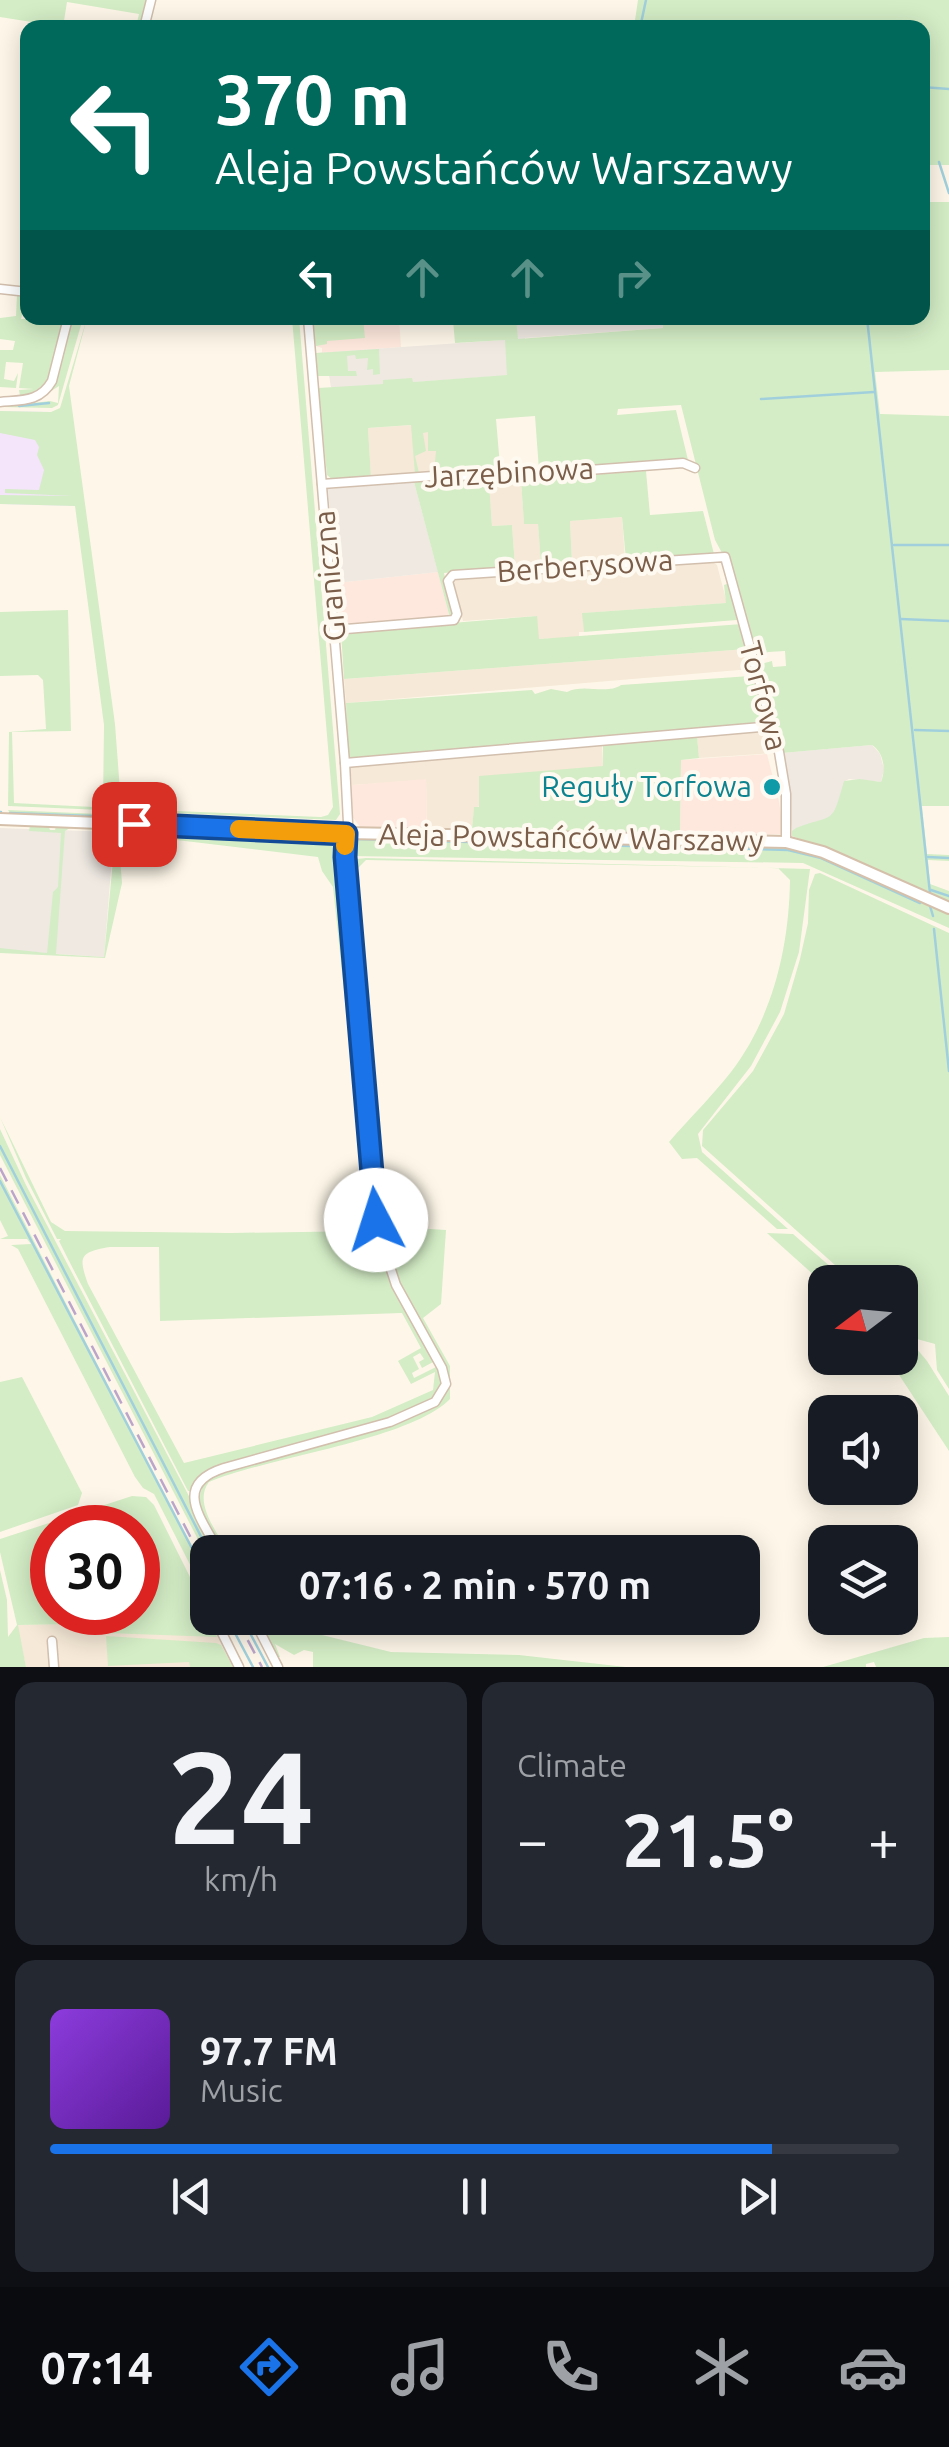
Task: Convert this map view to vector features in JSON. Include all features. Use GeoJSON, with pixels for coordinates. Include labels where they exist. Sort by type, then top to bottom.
{"type":"FeatureCollection","features":[{"type":"Feature","properties":{"kind":"street"},"geometry":{"type":"LineString","coordinates":[[0,402],[32,399],[46,390],[52,381],[66,325]]}},
{"type":"Feature","properties":{"kind":"street","name":"Graniczna"},"geometry":{"type":"LineString","coordinates":[[210,1535],[196,1507],[194,1494],[200,1480],[217,1470],[390,1422],[428,1406],[445,1389],[442,1368],[396,1284],[378,1234],[345,857],[345,763],[309,325]]}},
{"type":"Feature","properties":{"kind":"street","name":"Jarzębinowa"},"geometry":{"type":"LineString","coordinates":[[322,484],[682,464],[694,468]]}},
{"type":"Feature","properties":{"kind":"street","name":"Berberysowa"},"geometry":{"type":"LineString","coordinates":[[334,630],[452,620],[457,616],[448,581],[451,576],[720,556]]}},
{"type":"Feature","properties":{"kind":"street","name":"Torfowa"},"geometry":{"type":"LineString","coordinates":[[720,556],[726,558],[772,726],[786,794],[786,842]]}},
{"type":"Feature","properties":{"kind":"street"},"geometry":{"type":"LineString","coordinates":[[345,763],[772,726]]}},
{"type":"Feature","properties":{"kind":"street","name":"Aleja Powstańców Warszawy"},"geometry":{"type":"LineString","coordinates":[[0,819],[346,834],[786,842],[823,852],[949,908]]}},
{"type":"Feature","properties":{"kind":"street"},"geometry":{"type":"LineString","coordinates":[[223,1635],[239,1667]]}},
{"type":"Feature","properties":{"kind":"street"},"geometry":{"type":"LineString","coordinates":[[262,1635],[278,1667]]}},
{"type":"Feature","properties":{"kind":"street"},"geometry":{"type":"LineString","coordinates":[[52,1640],[54,1667]]}},
{"type":"Feature","properties":{"kind":"shaded area"},"geometry":{"type":"Polygon","coordinates":[[[314,325],[399,325],[401,347],[322,353],[322,348],[316,346],[314,325]]]}},
{"type":"Feature","properties":{"kind":"shaded area"},"geometry":{"type":"Polygon","coordinates":[[[516,325],[663,328],[525,338],[527,374],[331,388],[329,375],[318,376],[316,353],[517,339],[516,325]]]}},
{"type":"Feature","properties":{"kind":"shaded area"},"geometry":{"type":"Polygon","coordinates":[[[0,411],[52,412],[64,423],[75,506],[0,504],[0,411]]]}},
{"type":"Feature","properties":{"kind":"shaded area"},"geometry":{"type":"Polygon","coordinates":[[[442,423],[445,471],[371,477],[368,428],[442,423]]]}},
{"type":"Feature","properties":{"kind":"shaded area"},"geometry":{"type":"Polygon","coordinates":[[[521,480],[524,523],[538,523],[541,564],[515,566],[512,525],[492,526],[489,482],[521,480]]]}},
{"type":"Feature","properties":{"kind":"shaded area"},"geometry":{"type":"Polygon","coordinates":[[[414,482],[438,572],[336,583],[328,489],[414,482]]]}},
{"type":"Feature","properties":{"kind":"shaded area"},"geometry":{"type":"Polygon","coordinates":[[[622,517],[625,558],[572,562],[570,521],[622,517]]]}},
{"type":"Feature","properties":{"kind":"shaded area"},"geometry":{"type":"Polygon","coordinates":[[[710,560],[717,565],[727,603],[583,613],[584,632],[579,632],[579,637],[538,639],[536,616],[463,621],[453,584],[457,579],[710,560]]]}},
{"type":"Feature","properties":{"kind":"shaded area"},"geometry":{"type":"Polygon","coordinates":[[[438,572],[450,618],[339,625],[336,583],[438,572]]]}},
{"type":"Feature","properties":{"kind":"shaded area"},"geometry":{"type":"Polygon","coordinates":[[[747,649],[751,669],[346,703],[344,679],[747,649]]]}},
{"type":"Feature","properties":{"kind":"shaded area"},"geometry":{"type":"Polygon","coordinates":[[[768,731],[774,753],[699,758],[697,737],[768,731]]]}},
{"type":"Feature","properties":{"kind":"shaded area"},"geometry":{"type":"Polygon","coordinates":[[[602,744],[603,766],[474,808],[472,829],[427,828],[426,780],[352,785],[350,764],[602,744]]]}},
{"type":"Feature","properties":{"kind":"shaded area"},"geometry":{"type":"Polygon","coordinates":[[[872,745],[880,754],[884,769],[881,782],[845,781],[837,811],[830,818],[792,831],[782,753],[872,745]]]}},
{"type":"Feature","properties":{"kind":"shaded area"},"geometry":{"type":"Polygon","coordinates":[[[767,754],[779,801],[781,834],[706,837],[701,831],[680,833],[681,760],[767,754]]]}},
{"type":"Feature","properties":{"kind":"shaded area"},"geometry":{"type":"Polygon","coordinates":[[[426,779],[427,828],[360,827],[352,816],[352,785],[426,779]]]}},
{"type":"Feature","properties":{"kind":"shaded area"},"geometry":{"type":"Polygon","coordinates":[[[0,828],[114,832],[104,957],[0,950],[0,828]]]}},
{"type":"Feature","properties":{"kind":"shaded area"},"geometry":{"type":"Polygon","coordinates":[[[160,1623],[190,1627],[190,1635],[217,1635],[233,1667],[26,1667],[17,1625],[30,1625],[30,1635],[160,1635],[160,1623]]]}},
{"type":"Feature","properties":{"kind":"green space"},"geometry":{"type":"Polygon","coordinates":[[[0,0],[148,0],[143,20],[138,20],[139,14],[67,2],[64,20],[0,17],[0,0]]]}},
{"type":"Feature","properties":{"kind":"green space"},"geometry":{"type":"Polygon","coordinates":[[[638,0],[949,0],[949,165],[930,165],[930,20],[635,20],[638,0]]]}},
{"type":"Feature","properties":{"kind":"green space"},"geometry":{"type":"Polygon","coordinates":[[[930,202],[949,202],[949,370],[875,372],[880,414],[949,416],[949,806],[922,806],[927,854],[949,855],[949,861],[928,860],[930,884],[949,891],[949,904],[852,858],[792,836],[796,828],[830,816],[844,781],[881,782],[883,762],[872,745],[782,753],[758,665],[772,661],[773,667],[786,666],[785,651],[759,657],[753,652],[727,553],[722,553],[715,540],[681,405],[618,409],[617,415],[676,410],[688,460],[539,470],[535,416],[496,419],[500,466],[493,466],[493,473],[434,472],[436,451],[428,451],[428,432],[423,433],[426,451],[415,456],[419,473],[415,474],[411,425],[368,428],[371,477],[333,480],[327,475],[318,388],[412,378],[413,382],[507,375],[505,340],[455,343],[453,325],[517,325],[518,339],[663,328],[663,325],[930,325],[930,202]]]}},
{"type":"Feature","properties":{"kind":"green space"},"geometry":{"type":"Polygon","coordinates":[[[20,296],[20,325],[64,325],[49,377],[42,386],[20,396],[19,390],[34,389],[19,388],[23,363],[6,362],[4,379],[14,381],[18,373],[16,388],[0,387],[0,350],[13,350],[15,341],[0,339],[0,318],[16,316],[20,296]]]}},
{"type":"Feature","properties":{"kind":"green space"},"geometry":{"type":"Polygon","coordinates":[[[69,325],[81,325],[58,405],[0,407],[58,403],[59,386],[48,393],[56,379],[69,325]]]}},
{"type":"Feature","properties":{"kind":"green space"},"geometry":{"type":"Polygon","coordinates":[[[85,325],[69,386],[115,724],[121,804],[126,809],[328,815],[333,807],[293,325],[300,325],[340,814],[336,820],[8,806],[9,732],[46,729],[43,680],[38,675],[0,676],[0,612],[68,610],[71,731],[12,732],[14,803],[94,807],[103,800],[104,725],[75,506],[0,504],[0,495],[73,496],[5,493],[5,489],[39,490],[44,470],[35,440],[0,433],[0,411],[51,412],[60,408],[85,325]]]}},
{"type":"Feature","properties":{"kind":"green space"},"geometry":{"type":"Polygon","coordinates":[[[312,325],[364,325],[365,338],[327,341],[316,346],[312,325]]]}},
{"type":"Feature","properties":{"kind":"green space"},"geometry":{"type":"Polygon","coordinates":[[[379,349],[380,374],[373,375],[373,369],[367,370],[368,358],[356,359],[355,355],[347,356],[348,371],[356,371],[357,376],[318,376],[316,353],[379,349]]]}},
{"type":"Feature","properties":{"kind":"green space"},"geometry":{"type":"Polygon","coordinates":[[[646,471],[650,515],[703,511],[714,554],[626,560],[622,517],[570,521],[572,562],[541,564],[538,524],[524,524],[521,480],[646,471]]]}},
{"type":"Feature","properties":{"kind":"green space"},"geometry":{"type":"Polygon","coordinates":[[[458,478],[489,482],[492,526],[512,525],[515,566],[444,573],[453,615],[450,618],[414,482],[458,478]]]}},
{"type":"Feature","properties":{"kind":"green space"},"geometry":{"type":"Polygon","coordinates":[[[729,583],[737,620],[584,632],[582,613],[726,603],[724,585],[729,583]]]}},
{"type":"Feature","properties":{"kind":"green space"},"geometry":{"type":"Polygon","coordinates":[[[537,616],[539,639],[742,624],[747,649],[344,679],[341,632],[537,616]]]}},
{"type":"Feature","properties":{"kind":"green space"},"geometry":{"type":"Polygon","coordinates":[[[750,676],[756,681],[767,722],[764,725],[348,759],[346,703],[532,690],[535,694],[551,689],[567,692],[750,676]]]}},
{"type":"Feature","properties":{"kind":"green space"},"geometry":{"type":"Polygon","coordinates":[[[697,736],[699,758],[681,760],[680,834],[472,829],[474,807],[479,807],[479,776],[603,766],[603,744],[697,736]]]}},
{"type":"Feature","properties":{"kind":"green space"},"geometry":{"type":"Polygon","coordinates":[[[8,810],[329,824],[329,828],[11,815],[8,810]]]}},
{"type":"Feature","properties":{"kind":"green space"},"geometry":{"type":"Polygon","coordinates":[[[30,825],[48,825],[50,830],[56,826],[70,828],[65,831],[56,954],[104,957],[116,828],[329,837],[342,863],[371,1241],[378,1247],[403,1304],[435,1361],[422,1368],[419,1362],[424,1359],[420,1353],[413,1357],[419,1369],[412,1373],[414,1378],[438,1366],[443,1384],[434,1399],[395,1417],[213,1468],[199,1476],[188,1491],[61,1239],[57,1239],[26,1178],[0,1117],[51,1222],[65,1231],[230,1233],[369,1228],[333,887],[318,857],[118,833],[122,883],[105,958],[0,953],[0,948],[47,953],[53,892],[58,887],[61,833],[29,831],[30,825]],[[159,1247],[100,1249],[84,1257],[83,1267],[88,1284],[184,1463],[372,1417],[433,1390],[435,1372],[411,1384],[398,1361],[421,1348],[402,1313],[160,1321],[159,1247]]]}},
{"type":"Feature","properties":{"kind":"green space"},"geometry":{"type":"Polygon","coordinates":[[[352,837],[785,848],[818,855],[949,913],[949,928],[803,863],[349,856],[352,837]]]}},
{"type":"Feature","properties":{"kind":"green space"},"geometry":{"type":"Polygon","coordinates":[[[366,858],[739,867],[366,860],[356,870],[385,1226],[379,1222],[348,860],[366,858]]]}},
{"type":"Feature","properties":{"kind":"green space"},"geometry":{"type":"Polygon","coordinates":[[[778,868],[810,869],[799,952],[780,1012],[751,1066],[698,1134],[702,1152],[788,1229],[777,1229],[697,1158],[682,1159],[669,1142],[731,1072],[768,1005],[782,956],[789,905],[790,880],[778,868]]]}},
{"type":"Feature","properties":{"kind":"green space"},"geometry":{"type":"Polygon","coordinates":[[[815,874],[949,933],[949,1389],[937,1370],[935,1344],[918,1339],[918,1265],[835,1265],[702,1146],[703,1130],[753,1071],[784,1014],[808,923],[809,890],[815,874]]]}},
{"type":"Feature","properties":{"kind":"green space"},"geometry":{"type":"Polygon","coordinates":[[[0,1129],[207,1535],[196,1535],[0,1155],[0,1129]]]}},
{"type":"Feature","properties":{"kind":"green space"},"geometry":{"type":"Polygon","coordinates":[[[0,1175],[190,1545],[190,1565],[154,1494],[135,1477],[18,1249],[11,1245],[31,1244],[27,1239],[0,1239],[8,1236],[0,1220],[0,1175]]]}},
{"type":"Feature","properties":{"kind":"green space"},"geometry":{"type":"Polygon","coordinates":[[[446,1230],[441,1304],[423,1318],[450,1366],[450,1399],[404,1426],[209,1482],[204,1499],[218,1535],[213,1535],[200,1497],[207,1479],[433,1406],[444,1397],[448,1375],[399,1284],[382,1240],[396,1232],[446,1230]]]}},
{"type":"Feature","properties":{"kind":"green space"},"geometry":{"type":"Polygon","coordinates":[[[767,1233],[793,1234],[829,1265],[808,1265],[808,1270],[767,1233]]]}},
{"type":"Feature","properties":{"kind":"green space"},"geometry":{"type":"Polygon","coordinates":[[[918,1350],[949,1396],[949,1451],[918,1404],[918,1395],[912,1395],[899,1375],[918,1375],[918,1350]]]}},
{"type":"Feature","properties":{"kind":"green space"},"geometry":{"type":"Polygon","coordinates":[[[22,1377],[82,1493],[78,1505],[30,1505],[30,1522],[0,1532],[0,1382],[22,1377]]]}},
{"type":"Feature","properties":{"kind":"green space"},"geometry":{"type":"Polygon","coordinates":[[[132,1496],[146,1497],[154,1505],[104,1505],[132,1496]]]}},
{"type":"Feature","properties":{"kind":"green space"},"geometry":{"type":"Polygon","coordinates":[[[160,1517],[190,1577],[190,1635],[217,1637],[160,1635],[160,1517]]]}},
{"type":"Feature","properties":{"kind":"green space"},"geometry":{"type":"Polygon","coordinates":[[[30,1529],[30,1625],[18,1625],[26,1667],[0,1667],[0,1570],[7,1600],[8,1637],[17,1625],[0,1539],[30,1529]]]}},
{"type":"Feature","properties":{"kind":"green space"},"geometry":{"type":"Polygon","coordinates":[[[265,1635],[322,1635],[391,1652],[519,1655],[626,1667],[313,1667],[313,1652],[304,1650],[294,1655],[275,1644],[277,1657],[265,1635]]]}},
{"type":"Feature","properties":{"kind":"green space"},"geometry":{"type":"Polygon","coordinates":[[[106,1636],[216,1643],[233,1667],[190,1667],[189,1662],[108,1666],[106,1636]]]}},
{"type":"Feature","properties":{"kind":"green space"},"geometry":{"type":"Polygon","coordinates":[[[949,1637],[949,1667],[876,1667],[874,1662],[866,1667],[823,1667],[924,1638],[949,1637]]]}},
{"type":"Feature","properties":{"kind":"waterway"},"geometry":{"type":"LineString","coordinates":[[642,20],[646,0]]}},
{"type":"Feature","properties":{"kind":"waterway"},"geometry":{"type":"LineString","coordinates":[[930,88],[949,89]]}},
{"type":"Feature","properties":{"kind":"waterway"},"geometry":{"type":"LineString","coordinates":[[939,162],[949,193]]}},
{"type":"Feature","properties":{"kind":"waterway"},"geometry":{"type":"LineString","coordinates":[[868,325],[930,893]]}},
{"type":"Feature","properties":{"kind":"waterway"},"geometry":{"type":"LineString","coordinates":[[761,399],[874,392]]}},
{"type":"Feature","properties":{"kind":"waterway"},"geometry":{"type":"LineString","coordinates":[[19,406],[49,403]]}},
{"type":"Feature","properties":{"kind":"waterway"},"geometry":{"type":"LineString","coordinates":[[894,545],[949,545]]}},
{"type":"Feature","properties":{"kind":"waterway"},"geometry":{"type":"LineString","coordinates":[[901,619],[949,621]]}},
{"type":"Feature","properties":{"kind":"waterway"},"geometry":{"type":"LineString","coordinates":[[915,730],[949,731]]}},
{"type":"Feature","properties":{"kind":"waterway"},"geometry":{"type":"LineString","coordinates":[[10,813],[91,816]]}},
{"type":"Feature","properties":{"kind":"waterway"},"geometry":{"type":"LineString","coordinates":[[140,818],[327,826]]}},
{"type":"Feature","properties":{"kind":"waterway"},"geometry":{"type":"LineString","coordinates":[[356,839],[788,850],[821,858],[920,903]]}},
{"type":"Feature","properties":{"kind":"waterway"},"geometry":{"type":"LineString","coordinates":[[928,857],[949,858]]}},
{"type":"Feature","properties":{"kind":"waterway"},"geometry":{"type":"LineString","coordinates":[[931,890],[949,896]]}},
{"type":"Feature","properties":{"kind":"waterway"},"geometry":{"type":"LineString","coordinates":[[930,906],[933,916]]}},
{"type":"Feature","properties":{"kind":"waterway"},"geometry":{"type":"LineString","coordinates":[[934,929],[949,1071]]}},
{"type":"Feature","properties":{"kind":"waterway"},"geometry":{"type":"LineString","coordinates":[[0,1146],[200,1535]]}},
{"type":"Feature","properties":{"kind":"waterway"},"geometry":{"type":"LineString","coordinates":[[0,1181],[190,1545]]}},
{"type":"Feature","properties":{"kind":"waterway"},"geometry":{"type":"LineString","coordinates":[[236,1635],[253,1667]]}},
{"type":"Feature","properties":{"kind":"waterway"},"geometry":{"type":"LineString","coordinates":[[251,1635],[268,1667]]}},
{"type":"Feature","properties":{"kind":"railway"},"geometry":{"type":"LineString","coordinates":[[0,1168],[190,1536]]}},
{"type":"Feature","properties":{"kind":"railway"},"geometry":{"type":"LineString","coordinates":[[245,1635],[262,1667]]}},
{"type":"Feature","properties":{"kind":"slow traffic"},"geometry":{"type":"LineString","coordinates":[[239,829],[346,834],[345,846]]}},
{"type":"Feature","properties":{"kind":"place","name":"Reguły Torfowa"},"geometry":{"type":"Point","coordinates":[772,787]}},
{"type":"Feature","properties":{"kind":"route"},"geometry":{"type":"LineString","coordinates":[[134,824],[346,834],[376,1220]]}}]}
